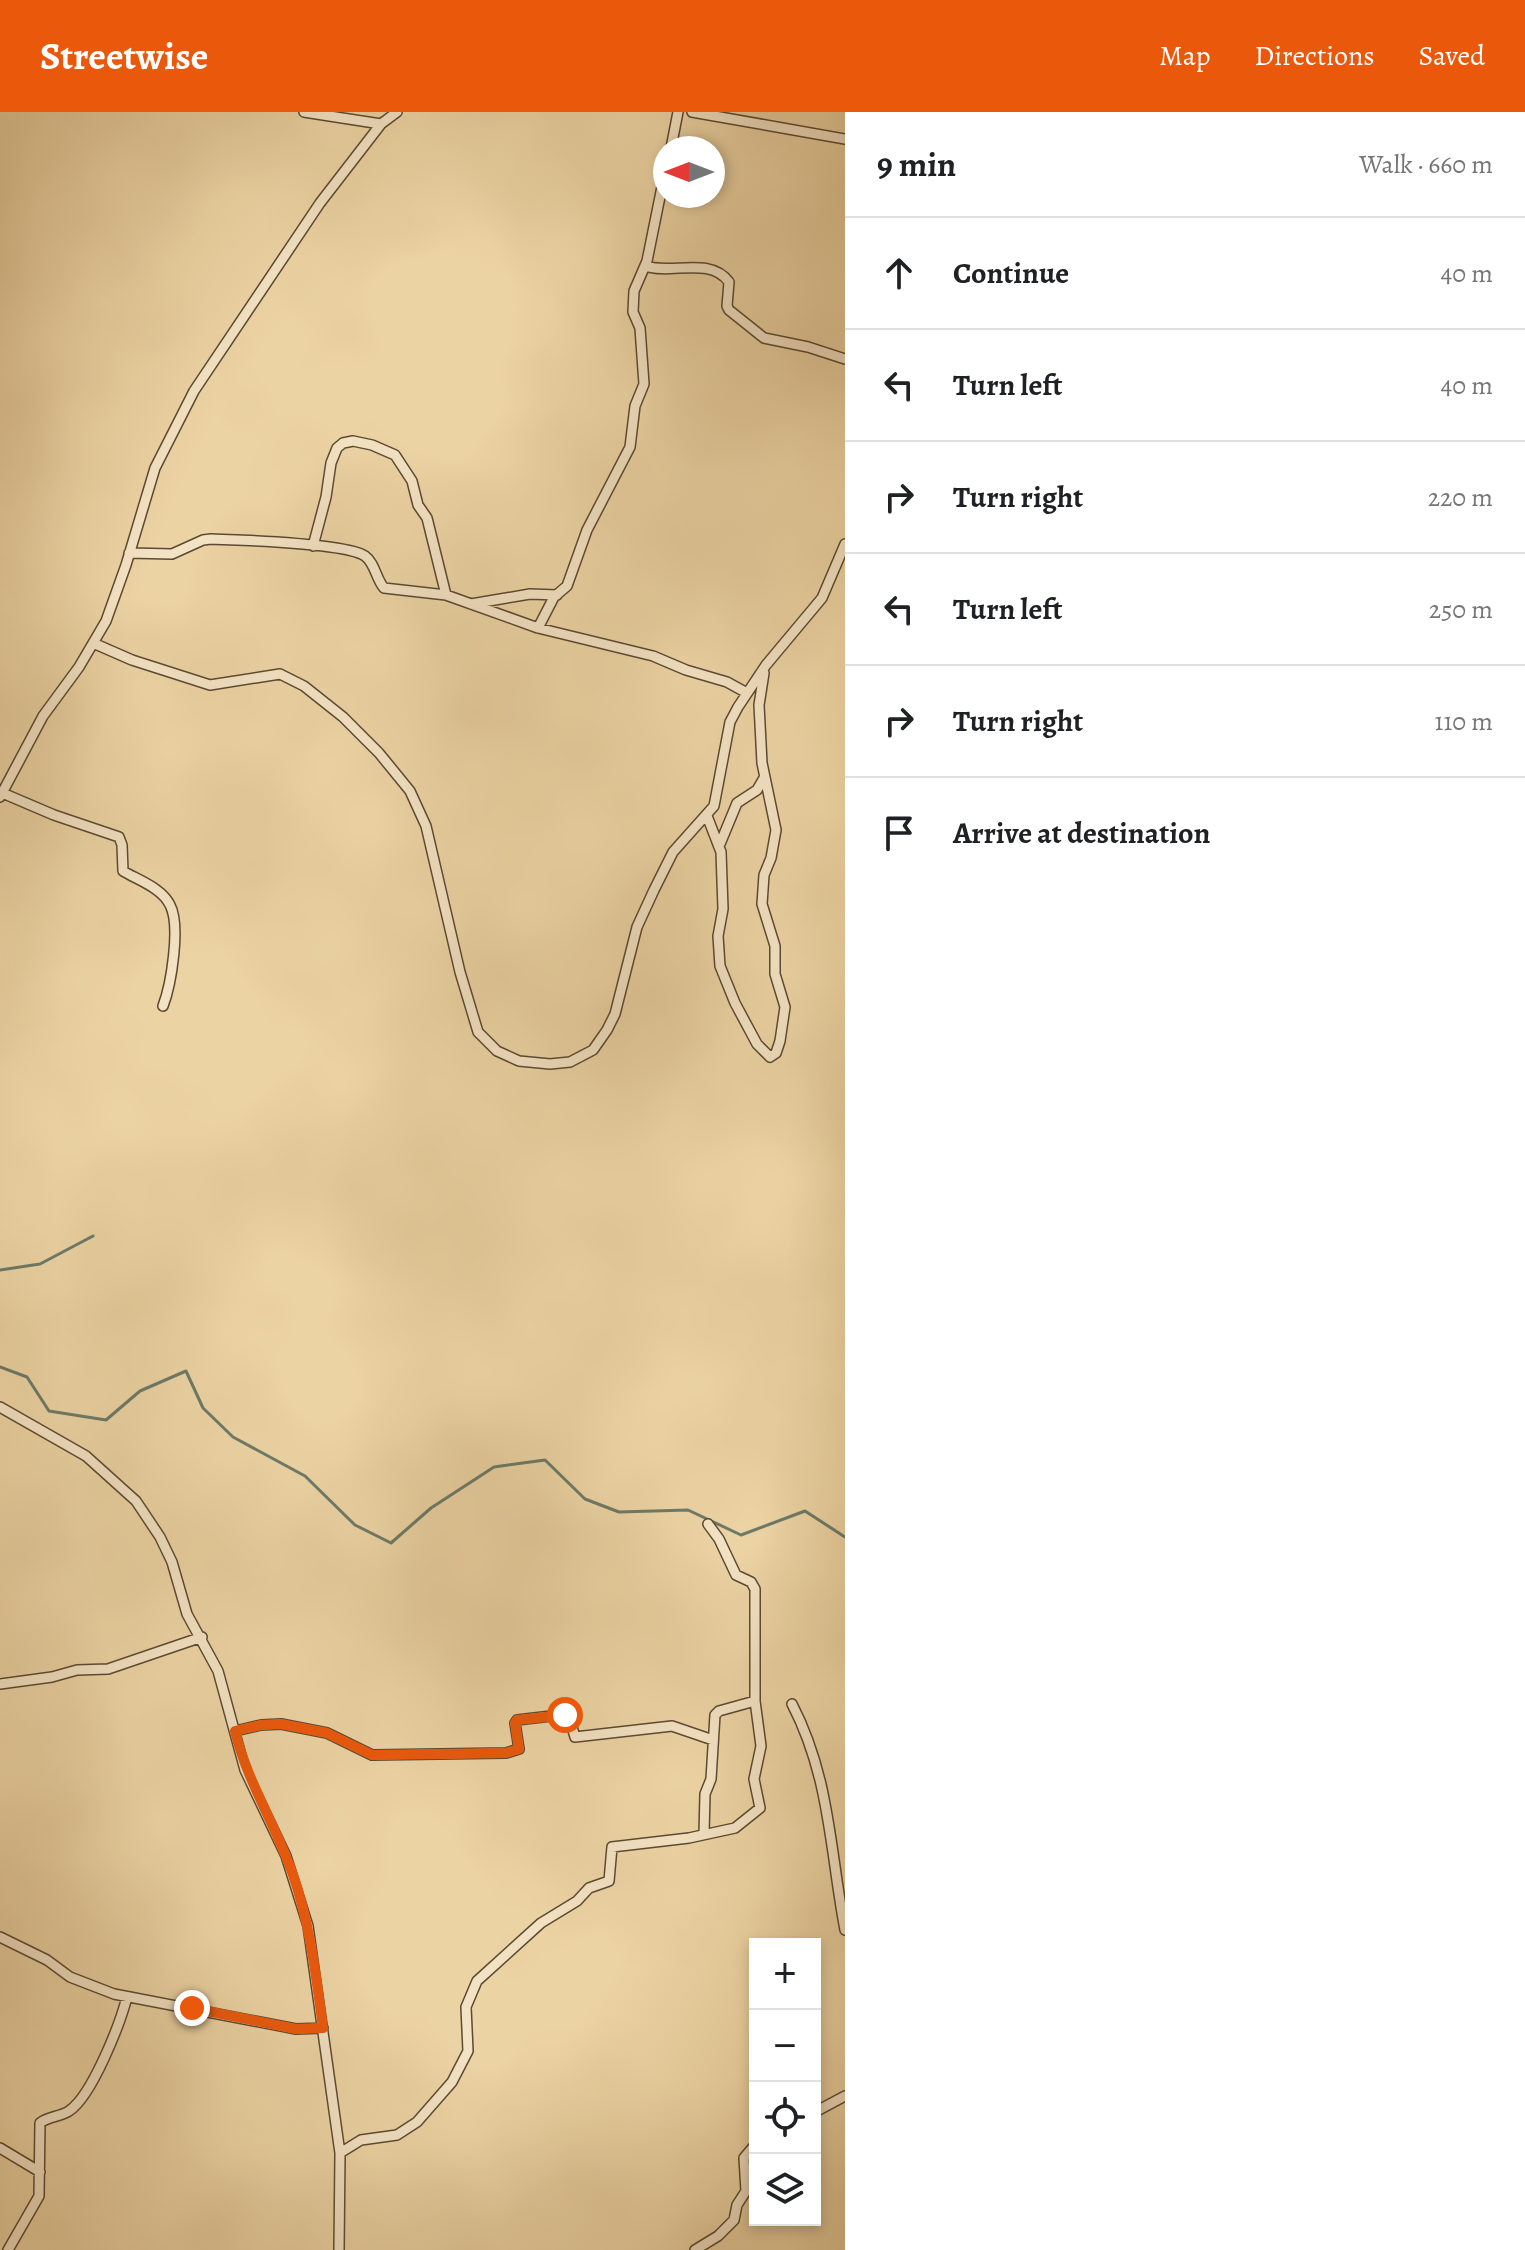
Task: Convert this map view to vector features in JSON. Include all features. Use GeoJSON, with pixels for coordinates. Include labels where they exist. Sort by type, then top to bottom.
{"type":"FeatureCollection","features":[{"type":"Feature","properties":{"kind":"street"},"geometry":{"type":"LineString","coordinates":[[304,112],[381,124]]}},
{"type":"Feature","properties":{"kind":"street"},"geometry":{"type":"LineString","coordinates":[[163,1006],[172,972],[174,937],[170,904],[157,891],[123,871],[119,837],[1,794],[43,716],[79,667],[106,621],[155,468],[194,391],[300,231],[381,124],[397,112]]}},
{"type":"Feature","properties":{"kind":"street"},"geometry":{"type":"LineString","coordinates":[[673,136],[678,112]]}},
{"type":"Feature","properties":{"kind":"street"},"geometry":{"type":"LineString","coordinates":[[692,112],[845,139]]}},
{"type":"Feature","properties":{"kind":"street"},"geometry":{"type":"LineString","coordinates":[[538,628],[557,595],[567,586],[587,530],[630,447],[635,406],[644,384],[640,328],[633,312],[634,291],[646,266],[658,208]]}},
{"type":"Feature","properties":{"kind":"street"},"geometry":{"type":"LineString","coordinates":[[646,266],[654,269],[687,267],[720,273],[729,282],[729,310],[764,338],[845,359]]}},
{"type":"Feature","properties":{"kind":"street"},"geometry":{"type":"LineString","coordinates":[[313,546],[337,448],[348,441],[372,445],[395,455],[412,481],[418,505],[427,518],[446,595]]}},
{"type":"Feature","properties":{"kind":"street"},"geometry":{"type":"LineString","coordinates":[[129,553],[172,554],[211,539],[313,546],[364,555],[384,588],[446,595],[538,628],[653,656],[727,682],[747,693]]}},
{"type":"Feature","properties":{"kind":"street"},"geometry":{"type":"LineString","coordinates":[[93,643],[143,664],[210,685],[280,674],[287,676],[343,717],[379,753],[410,791],[426,826],[473,1022],[497,1051],[519,1061],[570,1062],[593,1050],[607,1030],[615,1014],[637,927],[654,890],[673,852],[714,806],[730,722],[766,665],[822,598],[845,544]]}},
{"type":"Feature","properties":{"kind":"street"},"geometry":{"type":"LineString","coordinates":[[471,604],[530,594],[557,595]]}},
{"type":"Feature","properties":{"kind":"street"},"geometry":{"type":"LineString","coordinates":[[707,816],[720,848],[723,900],[718,936],[720,966],[757,1044],[770,1057],[776,1053],[780,1041],[785,1007],[775,974],[775,946],[762,904],[764,875],[776,830],[764,778],[759,705],[766,665]]}},
{"type":"Feature","properties":{"kind":"street"},"geometry":{"type":"LineString","coordinates":[[720,848],[737,803],[757,790],[764,778]]}},
{"type":"Feature","properties":{"kind":"street"},"geometry":{"type":"LineString","coordinates":[[0,1407],[86,1456],[136,1501],[160,1537],[172,1562],[187,1614],[218,1671],[245,1770],[286,1856],[303,1904],[311,1942],[340,2153],[339,2250]]}},
{"type":"Feature","properties":{"kind":"street"},"geometry":{"type":"LineString","coordinates":[[340,2153],[361,2140],[402,2133],[432,2108],[452,2082],[468,2051],[465,2016],[472,1988],[480,1976],[523,1937],[581,1897],[589,1888],[609,1881],[611,1849],[735,1828],[760,1808],[754,1776],[761,1756],[755,1701],[755,1589],[751,1582],[736,1575],[727,1562],[719,1539],[708,1524]]}},
{"type":"Feature","properties":{"kind":"street"},"geometry":{"type":"LineString","coordinates":[[0,1684],[52,1677],[77,1670],[108,1669],[202,1637]]}},
{"type":"Feature","properties":{"kind":"street"},"geometry":{"type":"LineString","coordinates":[[704,1834],[705,1794],[711,1779],[717,1713],[755,1701]]}},
{"type":"Feature","properties":{"kind":"street"},"geometry":{"type":"LineString","coordinates":[[792,1704],[812,1749],[827,1811],[845,1930]]}},
{"type":"Feature","properties":{"kind":"street"},"geometry":{"type":"LineString","coordinates":[[235,1731],[281,1724],[327,1733],[372,1755],[506,1753],[519,1749],[517,1720],[560,1715],[569,1717],[575,1737],[672,1726],[713,1740]]}},
{"type":"Feature","properties":{"kind":"street"},"geometry":{"type":"LineString","coordinates":[[0,1937],[47,1960],[84,1984],[127,1997],[296,2029],[323,2028]]}},
{"type":"Feature","properties":{"kind":"street"},"geometry":{"type":"LineString","coordinates":[[8,2250],[39,2196],[40,2123],[77,2104],[103,2060],[127,1997]]}},
{"type":"Feature","properties":{"kind":"street"},"geometry":{"type":"LineString","coordinates":[[821,2109],[845,2096]]}},
{"type":"Feature","properties":{"kind":"street"},"geometry":{"type":"LineString","coordinates":[[0,2148],[40,2172]]}},
{"type":"Feature","properties":{"kind":"street"},"geometry":{"type":"LineString","coordinates":[[695,2250],[707,2245],[734,2220],[746,2187],[744,2158],[749,2152]]}},
{"type":"Feature","properties":{"kind":"waterway"},"geometry":{"type":"LineString","coordinates":[[0,1270],[40,1264],[93,1236]]}},
{"type":"Feature","properties":{"kind":"waterway"},"geometry":{"type":"LineString","coordinates":[[0,1367],[27,1377],[49,1411],[106,1420],[140,1391],[186,1371],[203,1408],[233,1437],[305,1476],[355,1525],[391,1543],[431,1508],[494,1467],[545,1460],[585,1499],[619,1512],[688,1510],[741,1535],[805,1511],[845,1537]]}},
{"type":"Feature","properties":{"kind":"route"},"geometry":{"type":"LineString","coordinates":[[192,2008],[296,2029],[323,2028],[303,1904],[286,1856],[245,1770],[235,1731],[281,1724],[327,1733],[372,1755],[506,1753],[519,1749],[517,1720],[565,1715]]}}]}
